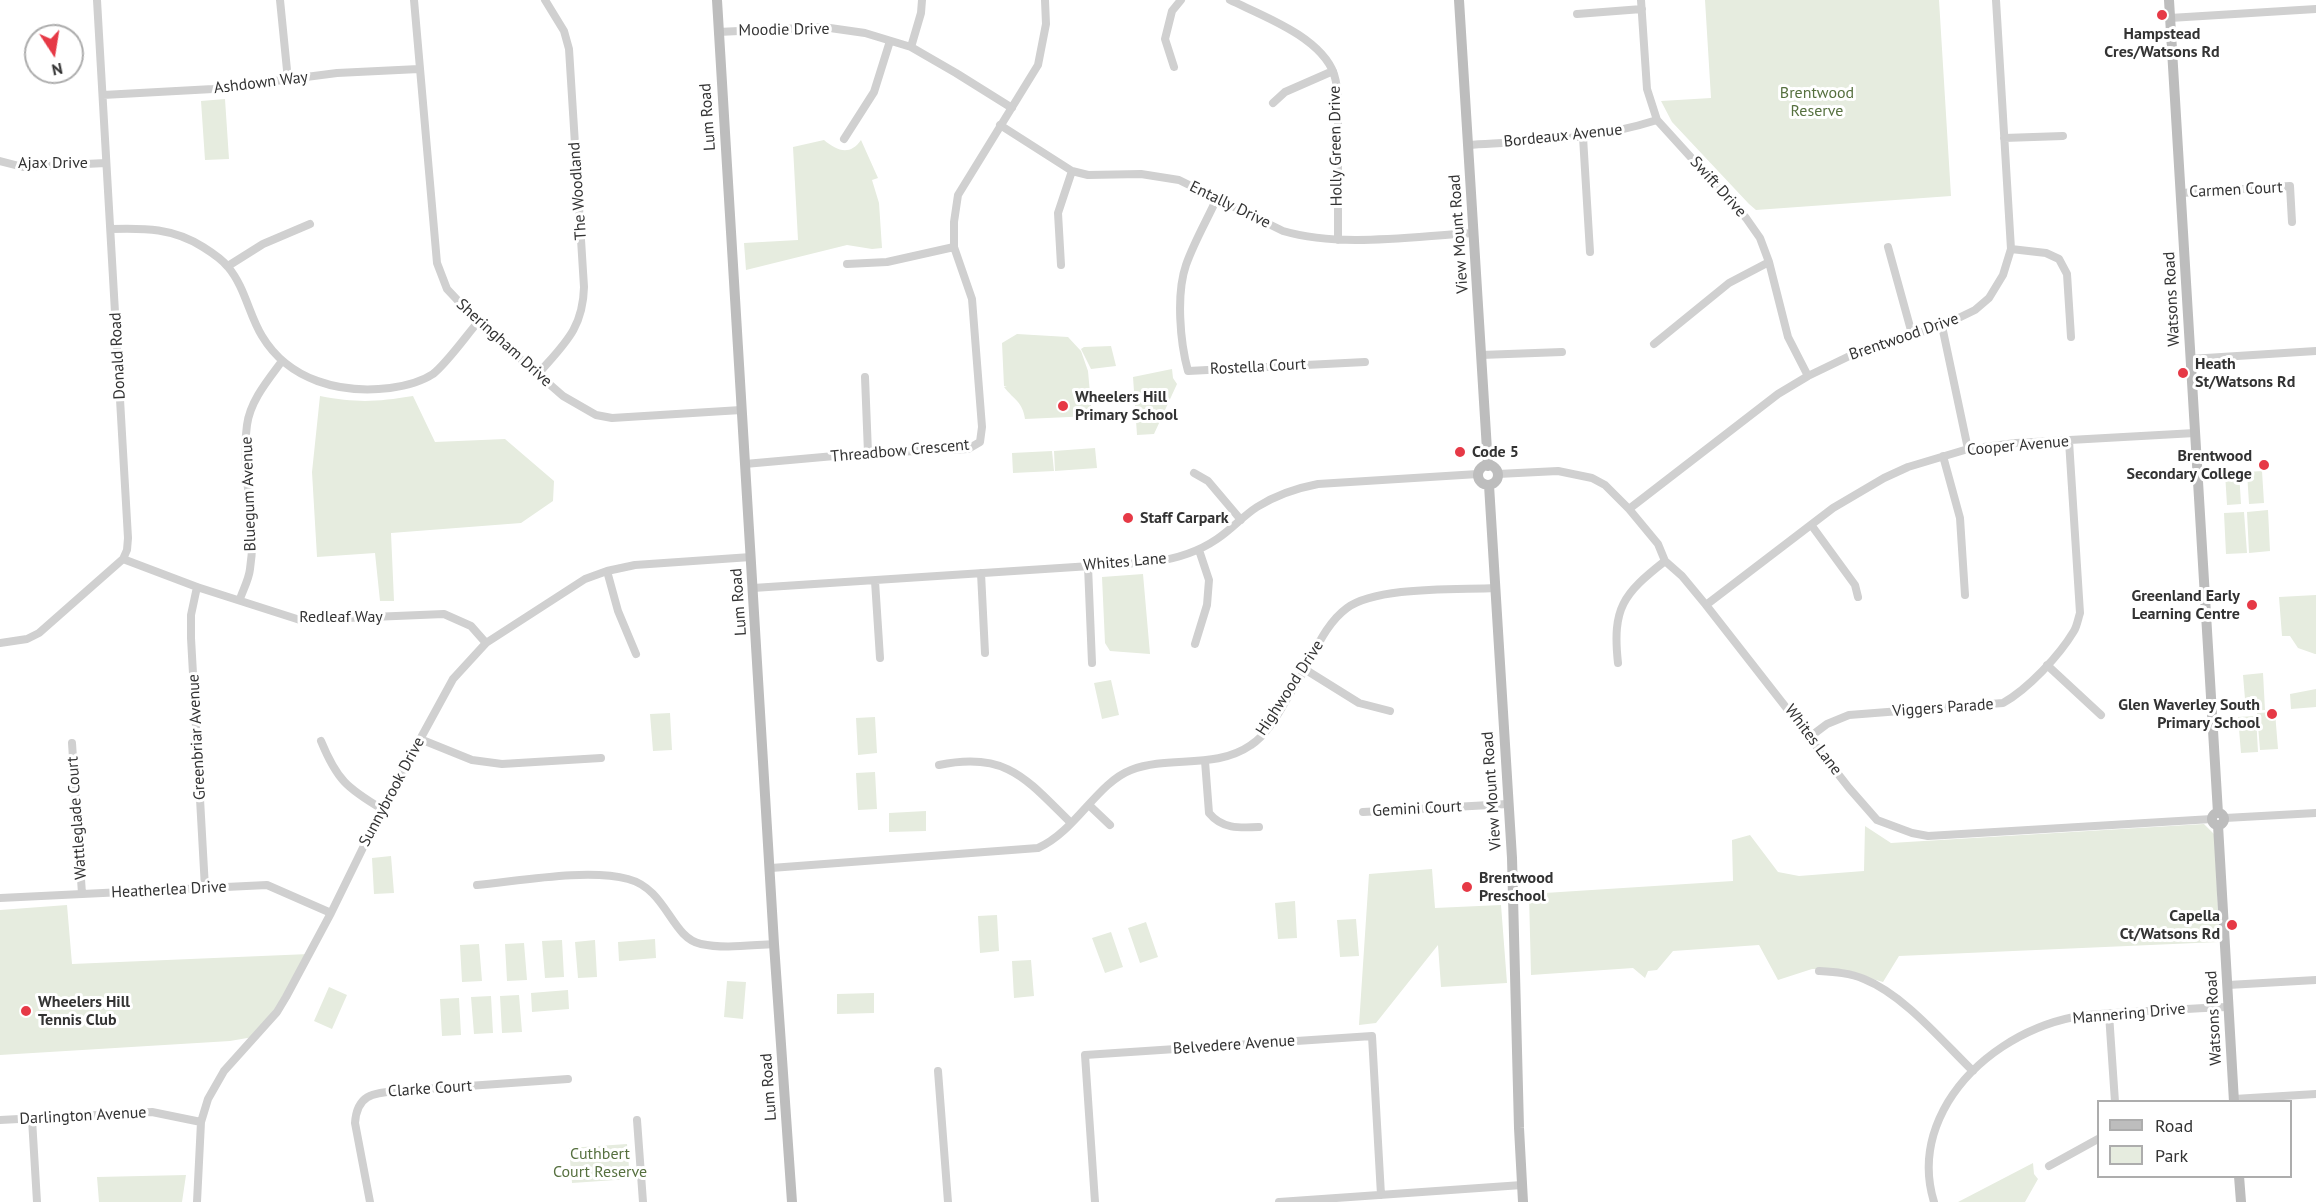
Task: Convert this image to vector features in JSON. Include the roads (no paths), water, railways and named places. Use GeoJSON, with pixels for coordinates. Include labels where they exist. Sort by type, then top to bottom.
{"type":"FeatureCollection","features":[{"type":"Feature","properties":{"kind":"street","name":"Donald Road"},"geometry":{"type":"LineString","coordinates":[[97,0],[128,538],[123,559]]}},
{"type":"Feature","properties":{"kind":"street"},"geometry":{"type":"LineString","coordinates":[[280,0],[288,80]]}},
{"type":"Feature","properties":{"kind":"street","name":"Sheringham Drive"},"geometry":{"type":"LineString","coordinates":[[414,0],[437,263],[447,289],[478,322],[563,396],[583,409],[612,418],[741,410]]}},
{"type":"Feature","properties":{"kind":"street","name":"The Woodland"},"geometry":{"type":"LineString","coordinates":[[538,374],[571,335],[584,306],[569,49],[564,31],[545,0]]}},
{"type":"Feature","properties":{"kind":"street","name":"Lum Road"},"geometry":{"type":"LineString","coordinates":[[717,0],[774,944],[792,1202]]}},
{"type":"Feature","properties":{"kind":"street"},"geometry":{"type":"LineString","coordinates":[[911,47],[921,13],[922,0]]}},
{"type":"Feature","properties":{"kind":"street","name":"Threadbow Crescent"},"geometry":{"type":"LineString","coordinates":[[745,464],[868,453],[968,449],[980,442],[982,427],[972,299],[954,248],[954,222],[958,195],[1038,65],[1047,24],[1046,0]]}},
{"type":"Feature","properties":{"kind":"street"},"geometry":{"type":"LineString","coordinates":[[1174,67],[1165,39],[1172,11],[1181,0]]}},
{"type":"Feature","properties":{"kind":"street","name":"Holly Green Drive"},"geometry":{"type":"LineString","coordinates":[[1230,0],[1290,30],[1318,49],[1333,71],[1338,89],[1338,240]]}},
{"type":"Feature","properties":{"kind":"street","name":"View Mount Road"},"geometry":{"type":"LineString","coordinates":[[1459,0],[1488,466]]}},
{"type":"Feature","properties":{"kind":"street","name":"Brentwood Drive"},"geometry":{"type":"LineString","coordinates":[[1629,509],[1778,394],[1808,376],[1864,349],[1942,326],[1976,310],[1989,298],[2003,275],[2011,249],[1996,0]]}},
{"type":"Feature","properties":{"kind":"street","name":"Watsons Road"},"geometry":{"type":"LineString","coordinates":[[2169,0],[2234,1100]]}},
{"type":"Feature","properties":{"kind":"street"},"geometry":{"type":"LineString","coordinates":[[1577,14],[1641,5]]}},
{"type":"Feature","properties":{"kind":"street","name":"Swift Drive"},"geometry":{"type":"LineString","coordinates":[[1641,5],[1647,89],[1657,120],[1746,218],[1760,238],[1769,262],[1788,337],[1808,376]]}},
{"type":"Feature","properties":{"kind":"street"},"geometry":{"type":"LineString","coordinates":[[2170,18],[2316,9]]}},
{"type":"Feature","properties":{"kind":"street","name":"Moodie Drive"},"geometry":{"type":"LineString","coordinates":[[718,32],[823,27],[865,33],[911,47],[1012,108]]}},
{"type":"Feature","properties":{"kind":"street"},"geometry":{"type":"LineString","coordinates":[[844,139],[874,92],[890,41]]}},
{"type":"Feature","properties":{"kind":"street","name":"Ashdown Way"},"geometry":{"type":"LineString","coordinates":[[103,95],[213,89],[337,74],[419,69]]}},
{"type":"Feature","properties":{"kind":"street"},"geometry":{"type":"LineString","coordinates":[[1273,103],[1285,92],[1333,71]]}},
{"type":"Feature","properties":{"kind":"street","name":"Bordeaux Avenue"},"geometry":{"type":"LineString","coordinates":[[1468,145],[1584,137],[1623,131],[1657,120]]}},
{"type":"Feature","properties":{"kind":"street","name":"Entally Drive"},"geometry":{"type":"LineString","coordinates":[[1000,125],[1072,171],[1088,175],[1141,174],[1179,180],[1283,231],[1316,239],[1338,240],[1474,233]]}},
{"type":"Feature","properties":{"kind":"street"},"geometry":{"type":"LineString","coordinates":[[2004,138],[2063,136]]}},
{"type":"Feature","properties":{"kind":"street"},"geometry":{"type":"LineString","coordinates":[[1584,137],[1590,252]]}},
{"type":"Feature","properties":{"kind":"street","name":"Ajax Drive"},"geometry":{"type":"LineString","coordinates":[[0,161],[23,167],[106,163]]}},
{"type":"Feature","properties":{"kind":"street"},"geometry":{"type":"LineString","coordinates":[[1061,265],[1058,213],[1072,171]]}},
{"type":"Feature","properties":{"kind":"street","name":"Carmen Court"},"geometry":{"type":"LineString","coordinates":[[2181,193],[2290,186],[2292,222]]}},
{"type":"Feature","properties":{"kind":"street","name":"Rostella Court"},"geometry":{"type":"LineString","coordinates":[[1217,198],[1186,265],[1182,280],[1180,308],[1188,371],[1365,362]]}},
{"type":"Feature","properties":{"kind":"street"},"geometry":{"type":"LineString","coordinates":[[228,266],[263,244],[310,224]]}},
{"type":"Feature","properties":{"kind":"street"},"geometry":{"type":"LineString","coordinates":[[111,229],[153,228],[173,232],[191,240],[228,266],[245,296],[262,336],[282,361],[305,376],[335,388],[356,390],[399,387],[434,373],[478,322]]}},
{"type":"Feature","properties":{"kind":"street"},"geometry":{"type":"LineString","coordinates":[[847,264],[886,262],[954,248]]}},
{"type":"Feature","properties":{"kind":"street"},"geometry":{"type":"LineString","coordinates":[[1888,248],[1912,333]]}},
{"type":"Feature","properties":{"kind":"street"},"geometry":{"type":"LineString","coordinates":[[2011,249],[2046,253],[2059,259],[2067,274],[2071,337]]}},
{"type":"Feature","properties":{"kind":"street"},"geometry":{"type":"LineString","coordinates":[[1654,344],[1729,283],[1769,262]]}},
{"type":"Feature","properties":{"kind":"street"},"geometry":{"type":"LineString","coordinates":[[1942,326],[1968,449]]}},
{"type":"Feature","properties":{"kind":"street"},"geometry":{"type":"LineString","coordinates":[[2190,359],[2316,351]]}},
{"type":"Feature","properties":{"kind":"street"},"geometry":{"type":"LineString","coordinates":[[1481,355],[1562,352]]}},
{"type":"Feature","properties":{"kind":"street","name":"Bluegum Avenue"},"geometry":{"type":"LineString","coordinates":[[240,599],[250,569],[252,542],[246,450],[247,424],[259,393],[282,361]]}},
{"type":"Feature","properties":{"kind":"street"},"geometry":{"type":"LineString","coordinates":[[865,377],[868,453]]}},
{"type":"Feature","properties":{"kind":"street","name":"Cooper Avenue"},"geometry":{"type":"LineString","coordinates":[[1706,605],[1833,508],[1884,478],[1943,456],[1968,449],[2016,443],[2195,433]]}},
{"type":"Feature","properties":{"kind":"street","name":"Viggers Parade"},"geometry":{"type":"LineString","coordinates":[[1810,736],[1827,724],[1849,715],[2003,703],[2016,696],[2047,665],[2075,630],[2080,613],[2069,441]]}},
{"type":"Feature","properties":{"kind":"street"},"geometry":{"type":"LineString","coordinates":[[1943,456],[1960,518],[1965,595]]}},
{"type":"Feature","properties":{"kind":"street"},"geometry":{"type":"LineString","coordinates":[[1488,466],[1494,467],[1498,474],[1496,482],[1489,485],[1481,482],[1479,474],[1482,468],[1488,466]]}},
{"type":"Feature","properties":{"kind":"street","name":"Whites Lane"},"geometry":{"type":"LineString","coordinates":[[1498,474],[1558,471],[1592,478],[1605,485],[1629,509],[1658,544],[1665,561],[1682,576],[1706,605],[1849,788],[1877,820],[1912,833],[1928,836],[2316,813]]}},
{"type":"Feature","properties":{"kind":"street"},"geometry":{"type":"LineString","coordinates":[[1194,473],[1208,481],[1241,520]]}},
{"type":"Feature","properties":{"kind":"street","name":"Whites Lane"},"geometry":{"type":"LineString","coordinates":[[753,588],[1173,559],[1217,539],[1273,498],[1302,487],[1318,484],[1479,474]]}},
{"type":"Feature","properties":{"kind":"street","name":"View Mount Road"},"geometry":{"type":"LineString","coordinates":[[1489,485],[1514,905],[1523,1202]]}},
{"type":"Feature","properties":{"kind":"street"},"geometry":{"type":"LineString","coordinates":[[1812,526],[1855,585],[1858,597]]}},
{"type":"Feature","properties":{"kind":"street"},"geometry":{"type":"LineString","coordinates":[[1195,644],[1207,605],[1209,580],[1198,549]]}},
{"type":"Feature","properties":{"kind":"street","name":"Sunnybrook Drive"},"geometry":{"type":"LineString","coordinates":[[197,1202],[201,1122],[208,1099],[224,1071],[277,1011],[331,913],[382,809],[453,679],[486,643],[585,579],[635,565],[751,557]]}},
{"type":"Feature","properties":{"kind":"street"},"geometry":{"type":"LineString","coordinates":[[0,643],[15,642],[39,633],[123,559]]}},
{"type":"Feature","properties":{"kind":"street","name":"Redleaf Way"},"geometry":{"type":"LineString","coordinates":[[123,559],[197,587],[300,620],[444,614],[471,626],[486,643]]}},
{"type":"Feature","properties":{"kind":"street"},"geometry":{"type":"LineString","coordinates":[[1618,663],[1615,635],[1622,605],[1640,580],[1665,561]]}},
{"type":"Feature","properties":{"kind":"street"},"geometry":{"type":"LineString","coordinates":[[1088,566],[1092,663]]}},
{"type":"Feature","properties":{"kind":"street"},"geometry":{"type":"LineString","coordinates":[[607,571],[618,611],[636,654]]}},
{"type":"Feature","properties":{"kind":"street"},"geometry":{"type":"LineString","coordinates":[[981,573],[986,653]]}},
{"type":"Feature","properties":{"kind":"street"},"geometry":{"type":"LineString","coordinates":[[875,581],[880,658]]}},
{"type":"Feature","properties":{"kind":"street","name":"Greenbriar Avenue"},"geometry":{"type":"LineString","coordinates":[[197,587],[191,615],[191,638],[205,888]]}},
{"type":"Feature","properties":{"kind":"street","name":"Highwood Drive"},"geometry":{"type":"LineString","coordinates":[[771,868],[1038,849],[1050,843],[1112,782],[1130,770],[1152,763],[1222,758],[1252,745],[1263,734],[1306,670],[1332,625],[1347,608],[1362,600],[1394,593],[1495,588]]}},
{"type":"Feature","properties":{"kind":"street"},"geometry":{"type":"LineString","coordinates":[[2047,665],[2101,715]]}},
{"type":"Feature","properties":{"kind":"street"},"geometry":{"type":"LineString","coordinates":[[1306,670],[1359,703],[1390,711]]}},
{"type":"Feature","properties":{"kind":"street"},"geometry":{"type":"LineString","coordinates":[[420,739],[472,760],[502,764],[601,758]]}},
{"type":"Feature","properties":{"kind":"street"},"geometry":{"type":"LineString","coordinates":[[321,741],[339,778],[355,793],[382,809]]}},
{"type":"Feature","properties":{"kind":"street","name":"Wattleglade Court"},"geometry":{"type":"LineString","coordinates":[[72,742],[82,894]]}},
{"type":"Feature","properties":{"kind":"street"},"geometry":{"type":"LineString","coordinates":[[1205,760],[1209,813],[1214,820],[1224,826],[1258,827]]}},
{"type":"Feature","properties":{"kind":"street"},"geometry":{"type":"LineString","coordinates":[[939,765],[955,762],[994,763],[1023,776],[1071,823]]}},
{"type":"Feature","properties":{"kind":"street","name":"Gemini Court"},"geometry":{"type":"LineString","coordinates":[[1363,812],[1508,804]]}},
{"type":"Feature","properties":{"kind":"street"},"geometry":{"type":"LineString","coordinates":[[1090,806],[1110,825]]}},
{"type":"Feature","properties":{"kind":"street"},"geometry":{"type":"LineString","coordinates":[[477,885],[583,875],[628,879],[649,889],[665,906],[684,935],[699,944],[730,946],[774,944]]}},
{"type":"Feature","properties":{"kind":"street","name":"Heatherlea Drive"},"geometry":{"type":"LineString","coordinates":[[0,898],[267,885],[331,913]]}},
{"type":"Feature","properties":{"kind":"street"},"geometry":{"type":"LineString","coordinates":[[1819,971],[1848,974],[1889,992],[1973,1071]]}},
{"type":"Feature","properties":{"kind":"street"},"geometry":{"type":"LineString","coordinates":[[2228,985],[2316,980]]}},
{"type":"Feature","properties":{"kind":"street","name":"Mannering Drive"},"geometry":{"type":"LineString","coordinates":[[1934,1202],[1928,1170],[1935,1126],[1950,1098],[1973,1071],[2006,1044],[2044,1025],[2075,1017],[2229,1006]]}},
{"type":"Feature","properties":{"kind":"street"},"geometry":{"type":"LineString","coordinates":[[2109,1014],[2115,1100]]}},
{"type":"Feature","properties":{"kind":"street","name":"Belvedere Avenue"},"geometry":{"type":"LineString","coordinates":[[1095,1202],[1085,1055],[1372,1036],[1381,1195]]}},
{"type":"Feature","properties":{"kind":"street"},"geometry":{"type":"LineString","coordinates":[[938,1071],[948,1202]]}},
{"type":"Feature","properties":{"kind":"street","name":"Clarke Court"},"geometry":{"type":"LineString","coordinates":[[370,1202],[355,1124],[356,1110],[370,1095],[389,1091],[568,1079]]}},
{"type":"Feature","properties":{"kind":"street"},"geometry":{"type":"LineString","coordinates":[[2234,1100],[2316,1094]]}},
{"type":"Feature","properties":{"kind":"street","name":"Darlington Avenue"},"geometry":{"type":"LineString","coordinates":[[0,1120],[152,1112],[201,1122]]}},
{"type":"Feature","properties":{"kind":"street"},"geometry":{"type":"LineString","coordinates":[[33,1119],[37,1202]]}},
{"type":"Feature","properties":{"kind":"street"},"geometry":{"type":"LineString","coordinates":[[637,1120],[643,1202]]}},
{"type":"Feature","properties":{"kind":"street"},"geometry":{"type":"LineString","coordinates":[[2049,1166],[2097,1140]]}},
{"type":"Feature","properties":{"kind":"street"},"geometry":{"type":"LineString","coordinates":[[2239,1178],[2241,1202]]}},
{"type":"Feature","properties":{"kind":"street"},"geometry":{"type":"LineString","coordinates":[[1279,1202],[1522,1185]]}},
{"type":"Feature","properties":{"kind":"place","name":"Hampstead Cres/Watsons Rd"},"geometry":{"type":"Point","coordinates":[2162,15]}},
{"type":"Feature","properties":{"kind":"place","name":"Heath St/Watsons Rd"},"geometry":{"type":"Point","coordinates":[2183,373]}},
{"type":"Feature","properties":{"kind":"place","name":"Wheelers Hill Primary School"},"geometry":{"type":"Point","coordinates":[1063,406]}},
{"type":"Feature","properties":{"kind":"place","name":"Code 5"},"geometry":{"type":"Point","coordinates":[1460,452]}},
{"type":"Feature","properties":{"kind":"place","name":"Brentwood Secondary College"},"geometry":{"type":"Point","coordinates":[2264,465]}},
{"type":"Feature","properties":{"kind":"place","name":"Staff Carpark"},"geometry":{"type":"Point","coordinates":[1128,518]}},
{"type":"Feature","properties":{"kind":"place","name":"Greenland Early Learning Centre"},"geometry":{"type":"Point","coordinates":[2252,605]}},
{"type":"Feature","properties":{"kind":"place","name":"Glen Waverley South Primary School"},"geometry":{"type":"Point","coordinates":[2272,714]}},
{"type":"Feature","properties":{"kind":"place","name":"Brentwood Preschool"},"geometry":{"type":"Point","coordinates":[1467,887]}},
{"type":"Feature","properties":{"kind":"place","name":"Capella Ct/Watsons Rd"},"geometry":{"type":"Point","coordinates":[2232,925]}},
{"type":"Feature","properties":{"kind":"place","name":"Wheelers Hill Tennis Club"},"geometry":{"type":"Point","coordinates":[26,1011]}},
{"type":"Feature","properties":{"kind":"park label","name":"Brentwood Reserve"},"geometry":{"type":"Point","coordinates":[1817,102]}},
{"type":"Feature","properties":{"kind":"park label","name":"Cuthbert Court Reserve"},"geometry":{"type":"Point","coordinates":[600,1163]}}]}
